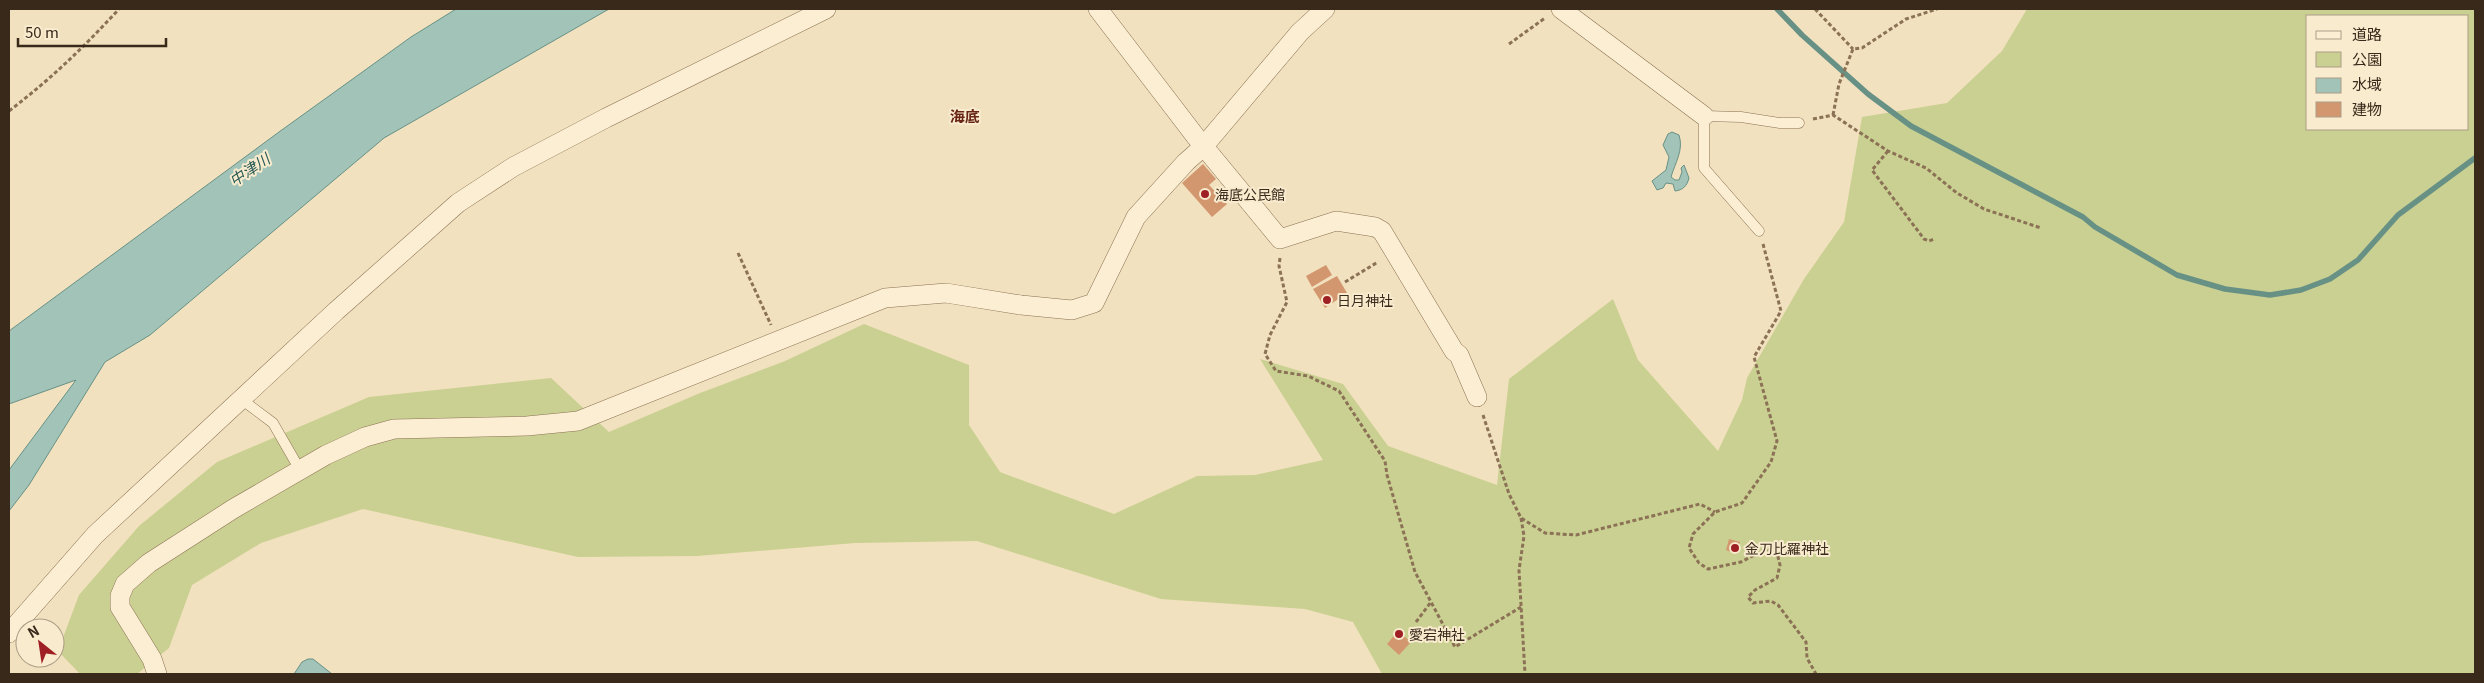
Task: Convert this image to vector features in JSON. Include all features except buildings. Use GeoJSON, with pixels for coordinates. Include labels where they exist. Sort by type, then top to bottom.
{"type":"FeatureCollection","features":[{"type":"Feature","properties":{"kind":"street"},"geometry":{"type":"LineString","coordinates":[[9,633],[96,535],[241,399],[458,203],[513,167],[606,118],[826,9]]}},
{"type":"Feature","properties":{"kind":"street"},"geometry":{"type":"LineString","coordinates":[[1098,9],[1203,147],[1272,232],[1280,239],[1336,221],[1374,227],[1382,231],[1454,351],[1459,355],[1477,397]]}},
{"type":"Feature","properties":{"kind":"street"},"geometry":{"type":"LineString","coordinates":[[157,674],[152,659],[120,607],[120,596],[125,584],[149,563],[233,509],[326,455],[365,437],[394,429],[527,426],[578,421],[884,298],[914,294],[946,293],[1021,305],[1072,310],[1094,303],[1136,217],[1186,162],[1203,147],[1300,32],[1325,9]]}},
{"type":"Feature","properties":{"kind":"street"},"geometry":{"type":"LineString","coordinates":[[1556,11],[1704,116]]}},
{"type":"Feature","properties":{"kind":"lane"},"geometry":{"type":"LineString","coordinates":[[1759,231],[1704,168],[1704,116],[1741,117],[1780,123],[1799,123]]}},
{"type":"Feature","properties":{"kind":"lane"},"geometry":{"type":"LineString","coordinates":[[241,399],[273,423],[300,470]]}},
{"type":"Feature","properties":{"kind":"path"},"geometry":{"type":"LineString","coordinates":[[9,111],[50,79],[80,51],[118,9]]}},
{"type":"Feature","properties":{"kind":"path"},"geometry":{"type":"LineString","coordinates":[[1814,9],[1854,50]]}},
{"type":"Feature","properties":{"kind":"path"},"geometry":{"type":"LineString","coordinates":[[1854,50],[1862,48],[1906,19],[1937,9]]}},
{"type":"Feature","properties":{"kind":"path"},"geometry":{"type":"LineString","coordinates":[[1509,44],[1556,11]]}},
{"type":"Feature","properties":{"kind":"path"},"geometry":{"type":"LineString","coordinates":[[1833,115],[1839,84],[1854,50]]}},
{"type":"Feature","properties":{"kind":"path"},"geometry":{"type":"LineString","coordinates":[[1799,123],[1833,115],[1888,151],[1926,168],[1957,193],[1984,209],[2041,228]]}},
{"type":"Feature","properties":{"kind":"path"},"geometry":{"type":"LineString","coordinates":[[1888,151],[1872,170],[1924,239],[1929,241],[1934,239]]}},
{"type":"Feature","properties":{"kind":"path"},"geometry":{"type":"LineString","coordinates":[[1759,231],[1781,311],[1754,357],[1776,441],[1771,462],[1742,503],[1715,512],[1694,534],[1689,548],[1699,563],[1708,569],[1741,562],[1766,549],[1777,553],[1780,565],[1777,578],[1755,590],[1748,597],[1753,603],[1771,601],[1778,605],[1806,642],[1807,658],[1816,674]]}},
{"type":"Feature","properties":{"kind":"path"},"geometry":{"type":"LineString","coordinates":[[1284,238],[1279,266],[1287,302],[1270,335],[1265,354],[1276,371],[1308,376],[1339,390],[1385,461],[1387,475],[1415,572],[1456,647],[1521,607]]}},
{"type":"Feature","properties":{"kind":"path"},"geometry":{"type":"LineString","coordinates":[[1345,282],[1394,252]]}},
{"type":"Feature","properties":{"kind":"path"},"geometry":{"type":"LineString","coordinates":[[738,253],[778,340]]}},
{"type":"Feature","properties":{"kind":"path"},"geometry":{"type":"LineString","coordinates":[[1477,397],[1509,494],[1521,518],[1524,536],[1519,570],[1525,674]]}},
{"type":"Feature","properties":{"kind":"path"},"geometry":{"type":"LineString","coordinates":[[1521,518],[1545,533],[1576,535],[1700,504],[1715,512]]}},
{"type":"Feature","properties":{"kind":"path"},"geometry":{"type":"LineString","coordinates":[[1416,622],[1432,602]]}},
{"type":"Feature","properties":{"kind":"green space"},"geometry":{"type":"Polygon","coordinates":[[[2027,9],[2475,9],[2475,674],[1382,674],[1353,622],[1305,609],[1161,599],[977,541],[855,543],[697,556],[578,557],[363,509],[261,543],[192,585],[169,648],[137,674],[80,674],[65,658],[65,632],[79,595],[139,526],[217,462],[369,397],[551,378],[609,432],[700,393],[785,361],[864,324],[969,365],[969,425],[1000,472],[1114,514],[1197,476],[1255,475],[1323,460],[1260,359],[1343,384],[1388,446],[1497,485],[1509,379],[1613,299],[1638,360],[1718,451],[1742,400],[1747,378],[1804,279],[1844,222],[1862,117],[1947,103],[2002,51],[2027,9]]]}},
{"type":"Feature","properties":{"kind":"water","name":"中津川"},"geometry":{"type":"Polygon","coordinates":[[[456,9],[609,9],[384,138],[150,335],[105,362],[29,485],[9,511],[9,470],[76,380],[9,404],[9,331],[279,132],[411,37],[456,9]]]}},
{"type":"Feature","properties":{"kind":"water"},"geometry":{"type":"Polygon","coordinates":[[[1672,132],[1679,135],[1680,146],[1671,177],[1679,180],[1682,172],[1681,168],[1684,165],[1689,178],[1686,185],[1680,190],[1675,191],[1673,184],[1666,183],[1663,188],[1657,190],[1652,181],[1666,170],[1669,157],[1663,145],[1668,134],[1672,132]]]}},
{"type":"Feature","properties":{"kind":"water"},"geometry":{"type":"Polygon","coordinates":[[[313,659],[332,674],[294,674],[302,662],[313,659]]]}},
{"type":"Feature","properties":{"kind":"waterway"},"geometry":{"type":"LineString","coordinates":[[1777,9],[1802,35],[1868,94],[1911,126],[2083,217],[2095,227],[2177,275],[2225,289],[2270,295],[2301,290],[2330,279],[2358,260],[2398,215],[2475,158]]}},
{"type":"Feature","properties":{"kind":"place","name":"海底公民館"},"geometry":{"type":"Point","coordinates":[1205,194]}},
{"type":"Feature","properties":{"kind":"place","name":"日月神社"},"geometry":{"type":"Point","coordinates":[1327,300]}},
{"type":"Feature","properties":{"kind":"place","name":"金刀比羅神社"},"geometry":{"type":"Point","coordinates":[1735,548]}},
{"type":"Feature","properties":{"kind":"place","name":"愛宕神社"},"geometry":{"type":"Point","coordinates":[1399,634]}},
{"type":"Feature","properties":{"kind":"district","name":"海底"},"geometry":{"type":"Point","coordinates":[965,115]}}]}
